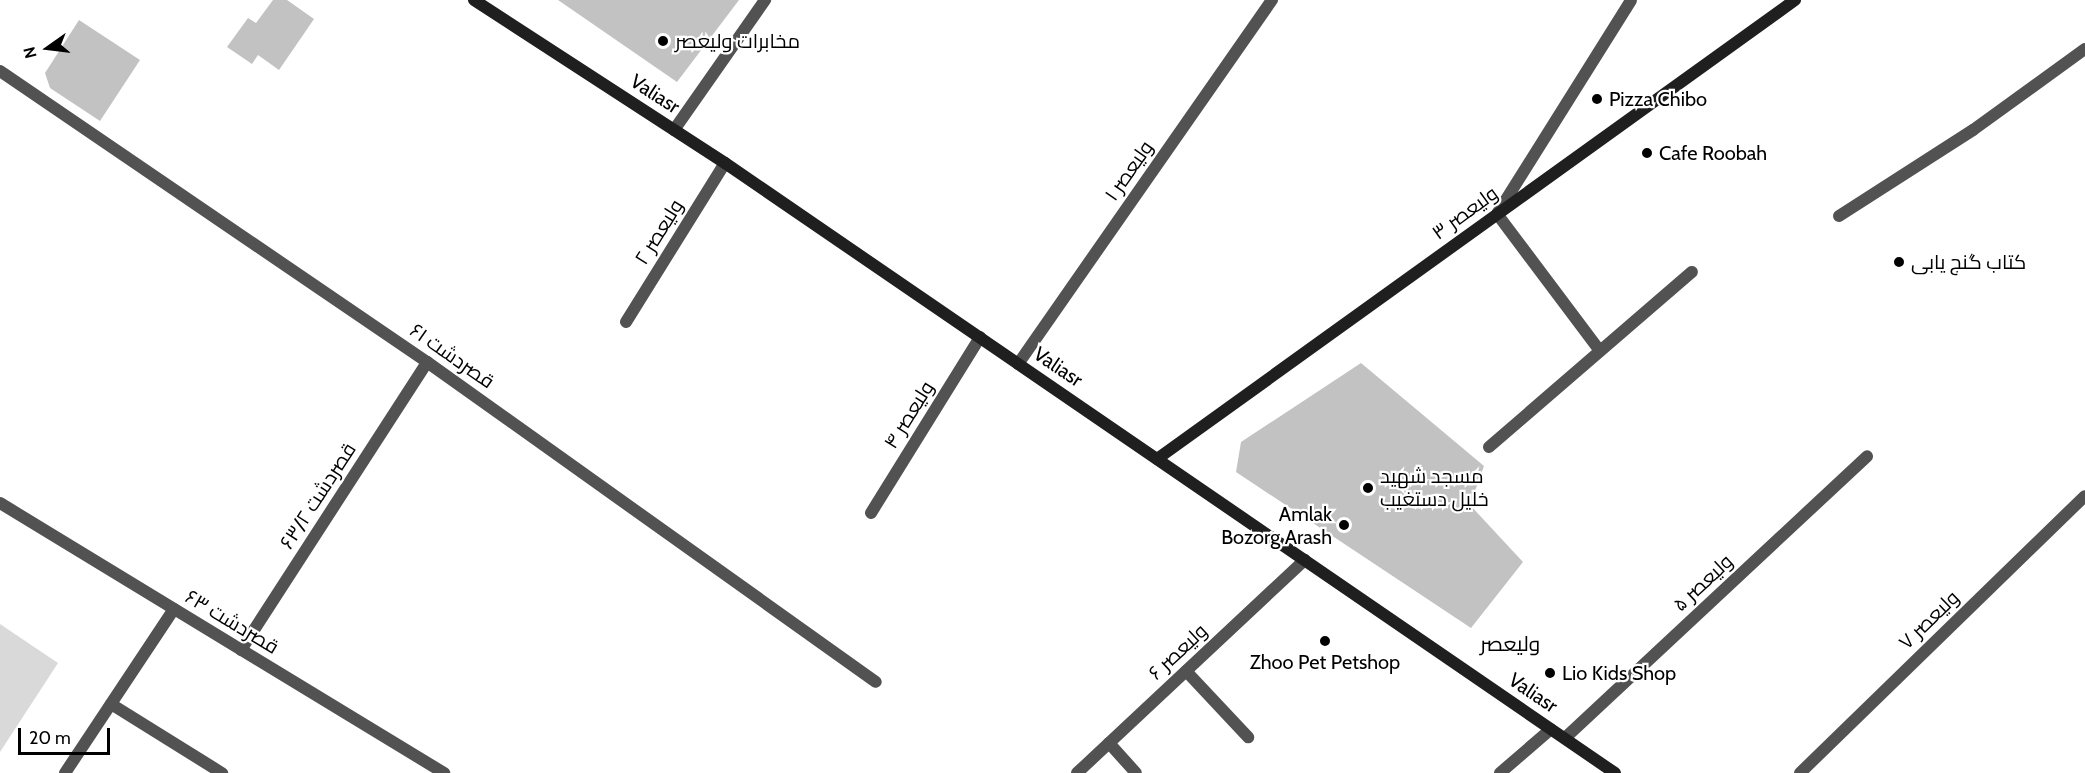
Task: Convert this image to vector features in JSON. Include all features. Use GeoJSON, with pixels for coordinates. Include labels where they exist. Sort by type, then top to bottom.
{"type":"FeatureCollection","features":[{"type":"Feature","properties":{"kind":"main road","name":"Valiasr"},"geometry":{"type":"LineString","coordinates":[[474,0],[725,163],[1615,773]]}},
{"type":"Feature","properties":{"kind":"main road","name":"۳ ولیعصر"},"geometry":{"type":"LineString","coordinates":[[1157,459],[1795,0]]}},
{"type":"Feature","properties":{"kind":"street"},"geometry":{"type":"LineString","coordinates":[[674,130],[765,0]]}},
{"type":"Feature","properties":{"kind":"street","name":"۱ ولیعصر"},"geometry":{"type":"LineString","coordinates":[[1018,364],[1272,0]]}},
{"type":"Feature","properties":{"kind":"street"},"geometry":{"type":"LineString","coordinates":[[1600,351],[1497,214],[1631,0]]}},
{"type":"Feature","properties":{"kind":"street"},"geometry":{"type":"LineString","coordinates":[[1839,216],[1973,130],[2085,49]]}},
{"type":"Feature","properties":{"kind":"street","name":"۶۱ قصردشت"},"geometry":{"type":"LineString","coordinates":[[0,71],[427,362],[876,682]]}},
{"type":"Feature","properties":{"kind":"street","name":"۲ ولیعصر"},"geometry":{"type":"LineString","coordinates":[[626,322],[725,163]]}},
{"type":"Feature","properties":{"kind":"street"},"geometry":{"type":"LineString","coordinates":[[1489,447],[1692,272]]}},
{"type":"Feature","properties":{"kind":"street","name":"۴ ولیعصر"},"geometry":{"type":"LineString","coordinates":[[871,513],[980,337]]}},
{"type":"Feature","properties":{"kind":"street","name":"۶۳/۲ قصردشت"},"geometry":{"type":"LineString","coordinates":[[241,650],[427,362]]}},
{"type":"Feature","properties":{"kind":"street","name":"۵ ولیعصر"},"geometry":{"type":"LineString","coordinates":[[1565,738],[1867,456]]}},
{"type":"Feature","properties":{"kind":"street","name":"۷ ولیعصر"},"geometry":{"type":"LineString","coordinates":[[1800,773],[2085,496]]}},
{"type":"Feature","properties":{"kind":"street","name":"۶۳ قصردشت"},"geometry":{"type":"LineString","coordinates":[[0,503],[444,773]]}},
{"type":"Feature","properties":{"kind":"street","name":"۶ ولیعصر"},"geometry":{"type":"LineString","coordinates":[[1077,773],[1305,560]]}},
{"type":"Feature","properties":{"kind":"street"},"geometry":{"type":"LineString","coordinates":[[65,773],[174,609]]}},
{"type":"Feature","properties":{"kind":"street"},"geometry":{"type":"LineString","coordinates":[[1186,672],[1248,737]]}},
{"type":"Feature","properties":{"kind":"street"},"geometry":{"type":"LineString","coordinates":[[111,704],[222,773]]}},
{"type":"Feature","properties":{"kind":"street"},"geometry":{"type":"LineString","coordinates":[[1500,773],[1551,729]]}},
{"type":"Feature","properties":{"kind":"street"},"geometry":{"type":"LineString","coordinates":[[1108,743],[1136,773]]}},
{"type":"Feature","properties":{"kind":"shaded area"},"geometry":{"type":"Polygon","coordinates":[[[0,624],[58,663],[0,752],[0,624]]]}},
{"type":"Feature","properties":{"kind":"building"},"geometry":{"type":"Polygon","coordinates":[[[273,0],[287,0],[314,19],[279,70],[258,55],[252,64],[227,47],[248,18],[256,23],[273,0]]]}},
{"type":"Feature","properties":{"kind":"building","name":"مخابرات ولیعصر"},"geometry":{"type":"Polygon","coordinates":[[[558,0],[739,0],[677,82],[558,0]]]}},
{"type":"Feature","properties":{"kind":"building"},"geometry":{"type":"Polygon","coordinates":[[[79,20],[140,60],[100,121],[50,88],[45,73],[79,20]]]}},
{"type":"Feature","properties":{"kind":"building","name":"مسجد شهید خلیل دستغیب"},"geometry":{"type":"Polygon","coordinates":[[[1361,363],[1484,466],[1470,505],[1523,562],[1471,628],[1236,472],[1241,442],[1361,363]]]}},
{"type":"Feature","properties":{"kind":"place","name":"مخابرات ولیعصر"},"geometry":{"type":"Point","coordinates":[663,41]}},
{"type":"Feature","properties":{"kind":"place","name":"Pizza Chibo"},"geometry":{"type":"Point","coordinates":[1597,99]}},
{"type":"Feature","properties":{"kind":"place","name":"Cafe Roobah"},"geometry":{"type":"Point","coordinates":[1647,153]}},
{"type":"Feature","properties":{"kind":"place","name":"کتاب گنج یابی"},"geometry":{"type":"Point","coordinates":[1899,262]}},
{"type":"Feature","properties":{"kind":"place","name":"مسجد شهید خلیل دستغیب"},"geometry":{"type":"Point","coordinates":[1368,488]}},
{"type":"Feature","properties":{"kind":"place","name":"Amlak Bozorg Arash"},"geometry":{"type":"Point","coordinates":[1344,525]}},
{"type":"Feature","properties":{"kind":"place","name":"Zhoo Pet Petshop"},"geometry":{"type":"Point","coordinates":[1325,641]}},
{"type":"Feature","properties":{"kind":"place","name":"Lio Kids Shop"},"geometry":{"type":"Point","coordinates":[1550,673]}},
{"type":"Feature","properties":{"kind":"district","name":"ولیعصر"},"geometry":{"type":"Point","coordinates":[1510,644]}}]}
